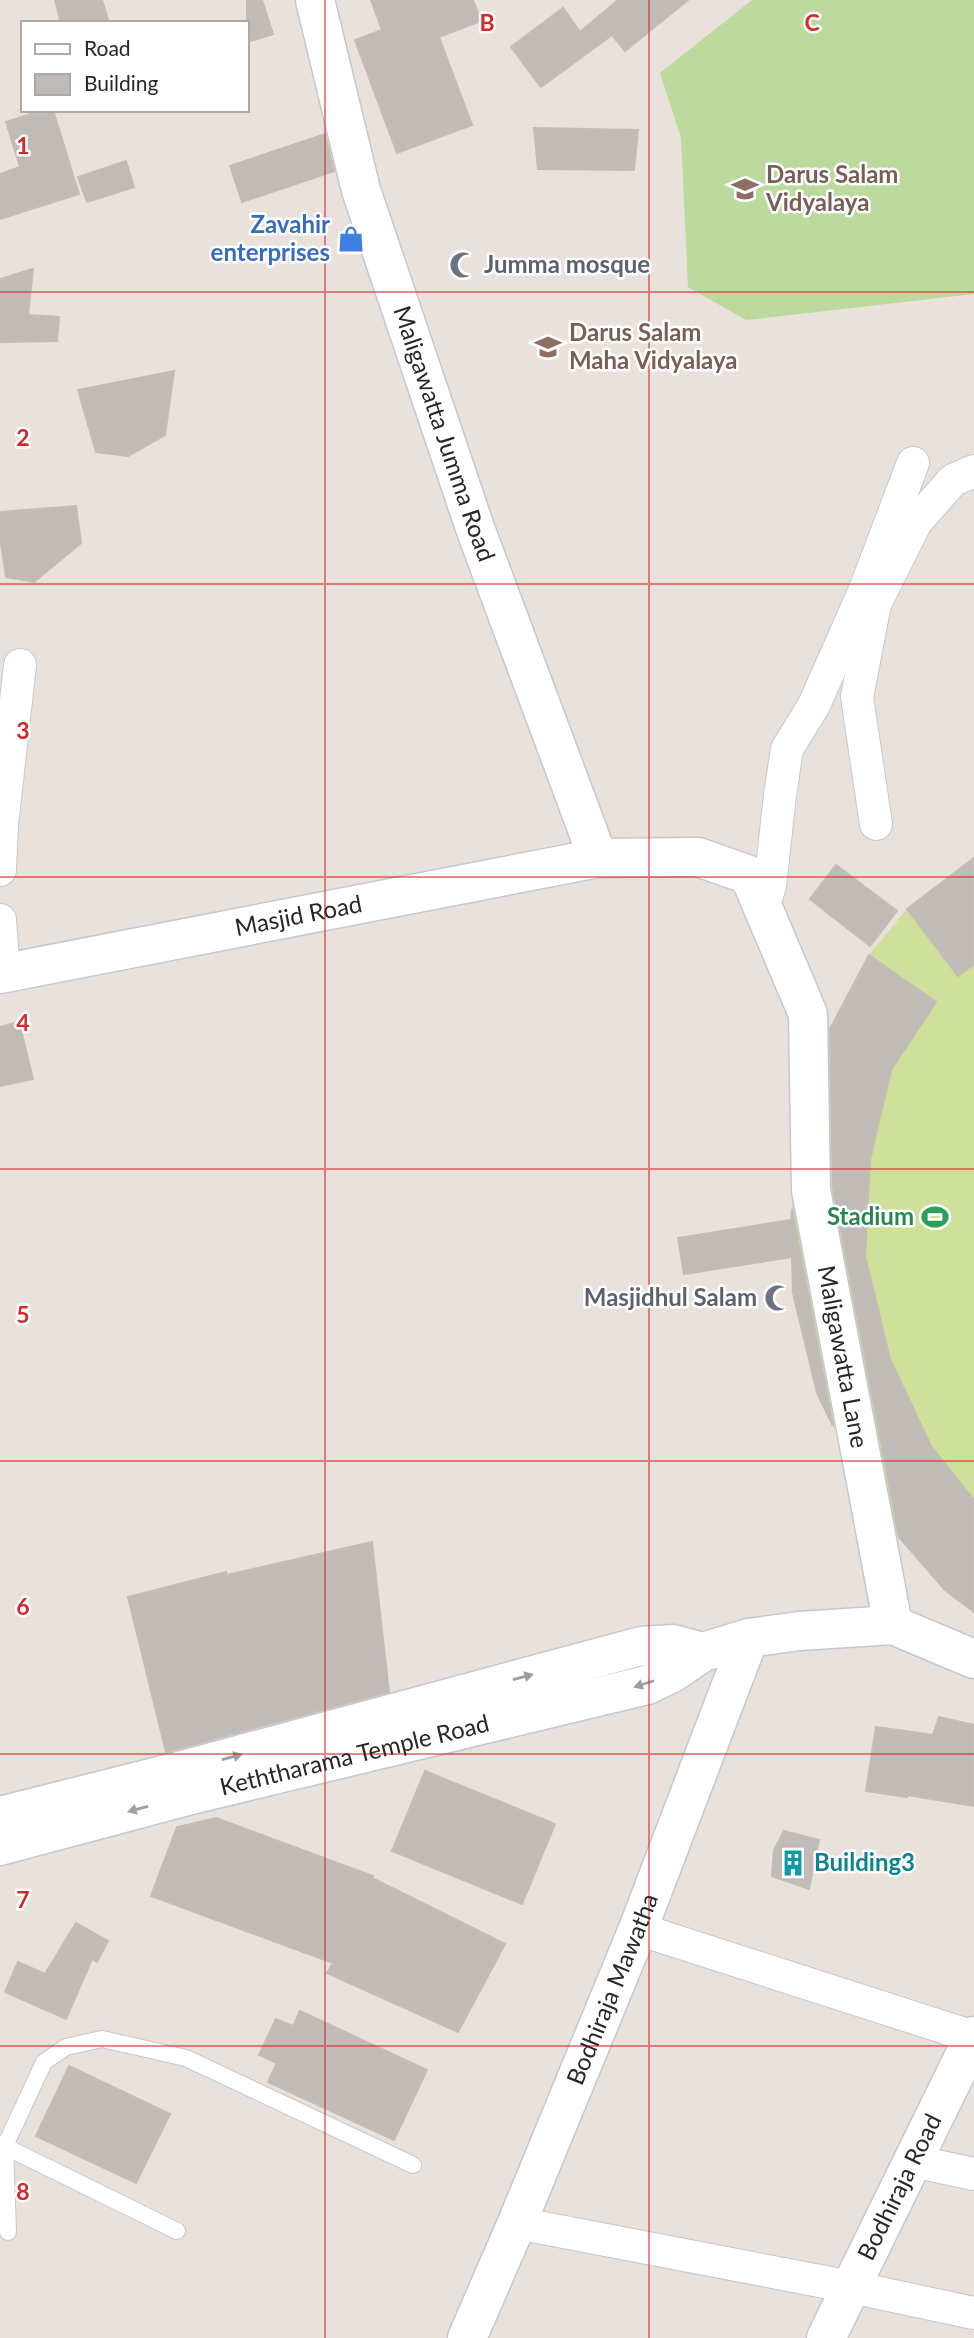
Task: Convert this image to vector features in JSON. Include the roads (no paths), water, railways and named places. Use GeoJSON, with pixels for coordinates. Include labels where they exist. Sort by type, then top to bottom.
{"type":"FeatureCollection","features":[{"type":"Feature","properties":{"kind":"street","name":"Maligawatta Jumma Road"},"geometry":{"type":"LineString","coordinates":[[314,0],[361,190],[475,528],[598,859]]}},
{"type":"Feature","properties":{"kind":"street"},"geometry":{"type":"LineString","coordinates":[[763,907],[770,886],[787,750],[814,705],[864,592],[912,463]]}},
{"type":"Feature","properties":{"kind":"street"},"geometry":{"type":"LineString","coordinates":[[876,824],[857,697],[875,604],[916,522],[953,480],[974,471]]}},
{"type":"Feature","properties":{"kind":"street"},"geometry":{"type":"LineString","coordinates":[[0,870],[2,825],[20,665]]}},
{"type":"Feature","properties":{"kind":"street","name":"Maligawatta Lane"},"geometry":{"type":"LineString","coordinates":[[598,859],[698,857],[749,875],[808,1014],[811,1191],[893,1625]]}},
{"type":"Feature","properties":{"kind":"street","name":"Masjid Road"},"geometry":{"type":"LineString","coordinates":[[2,973],[598,859]]}},
{"type":"Feature","properties":{"kind":"street"},"geometry":{"type":"LineString","coordinates":[[0,920],[2,973]]}},
{"type":"Feature","properties":{"kind":"street","name":"Keththarama Temple Road"},"geometry":{"type":"LineString","coordinates":[[0,1846],[191,1782],[484,1706],[647,1685],[672,1673],[704,1652],[749,1638],[799,1631],[893,1625],[974,1659]]}},
{"type":"Feature","properties":{"kind":"street","name":"Bodhiraja Mawatha"},"geometry":{"type":"LineString","coordinates":[[467,2338],[638,1929],[749,1638]]}},
{"type":"Feature","properties":{"kind":"street","name":"Keththarama Temple Road"},"geometry":{"type":"LineString","coordinates":[[0,1816],[191,1782]]}},
{"type":"Feature","properties":{"kind":"street"},"geometry":{"type":"LineString","coordinates":[[638,1929],[974,2037]]}},
{"type":"Feature","properties":{"kind":"street","name":"Bodhiraja Road"},"geometry":{"type":"LineString","coordinates":[[826,2338],[974,2037]]}},
{"type":"Feature","properties":{"kind":"street"},"geometry":{"type":"LineString","coordinates":[[913,2161],[974,2174]]}},
{"type":"Feature","properties":{"kind":"street"},"geometry":{"type":"LineString","coordinates":[[517,2223],[974,2313]]}},
{"type":"Feature","properties":{"kind":"lane"},"geometry":{"type":"LineString","coordinates":[[8,2232],[3,2145],[44,2062],[66,2047],[102,2039],[186,2058],[413,2165]]}},
{"type":"Feature","properties":{"kind":"lane"},"geometry":{"type":"LineString","coordinates":[[3,2145],[177,2231]]}},
{"type":"Feature","properties":{"kind":"place","name":"Darus Salam Vidyalaya"},"geometry":{"type":"Point","coordinates":[745,189]}},
{"type":"Feature","properties":{"kind":"place","name":"Zavahir enterprises"},"geometry":{"type":"Point","coordinates":[351,239]}},
{"type":"Feature","properties":{"kind":"place","name":"Jumma mosque"},"geometry":{"type":"Point","coordinates":[463,265]}},
{"type":"Feature","properties":{"kind":"place","name":"Darus Salam Maha Vidyalaya"},"geometry":{"type":"Point","coordinates":[548,347]}},
{"type":"Feature","properties":{"kind":"place","name":"Stadium"},"geometry":{"type":"Point","coordinates":[935,1217]}},
{"type":"Feature","properties":{"kind":"place","name":"Masjidhul Salam"},"geometry":{"type":"Point","coordinates":[778,1298]}},
{"type":"Feature","properties":{"kind":"place","name":"Building3"},"geometry":{"type":"Point","coordinates":[793,1863]}}]}
